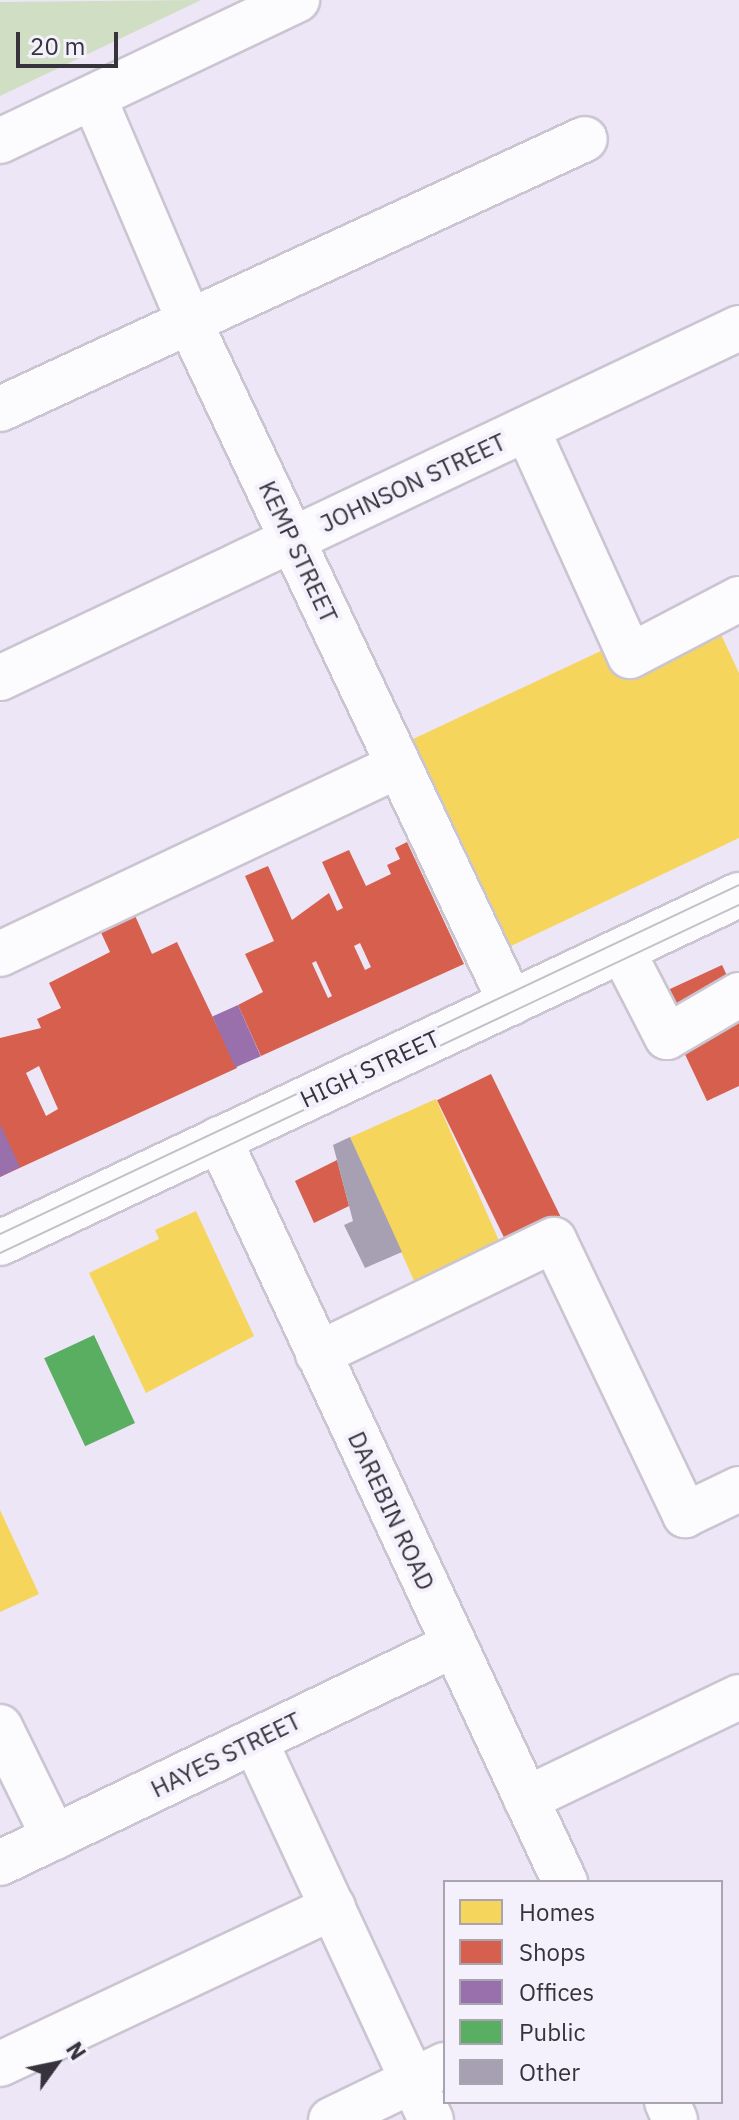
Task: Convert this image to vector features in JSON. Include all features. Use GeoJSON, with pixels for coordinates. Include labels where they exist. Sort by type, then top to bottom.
{"type":"FeatureCollection","features":[{"type":"Feature","properties":{"kind":"street"},"geometry":{"type":"LineString","coordinates":[[0,141],[297,0]]}},
{"type":"Feature","properties":{"kind":"street","name":"KEMP STREET"},"geometry":{"type":"LineString","coordinates":[[94,98],[189,321],[511,1003]]}},
{"type":"Feature","properties":{"kind":"street"},"geometry":{"type":"LineString","coordinates":[[0,409],[585,139]]}},
{"type":"Feature","properties":{"kind":"street","name":"JOHNSON STREET"},"geometry":{"type":"LineString","coordinates":[[0,678],[739,328]]}},
{"type":"Feature","properties":{"kind":"street"},"geometry":{"type":"LineString","coordinates":[[527,429],[630,656],[739,599]]}},
{"type":"Feature","properties":{"kind":"street"},"geometry":{"type":"LineString","coordinates":[[0,954],[399,765]]}},
{"type":"Feature","properties":{"kind":"street","name":"HIGH STREET"},"geometry":{"type":"LineString","coordinates":[[0,1243],[739,895]]}},
{"type":"Feature","properties":{"kind":"street"},"geometry":{"type":"LineString","coordinates":[[622,950],[667,1037],[739,995]]}},
{"type":"Feature","properties":{"kind":"street","name":"DAREBIN ROAD"},"geometry":{"type":"LineString","coordinates":[[219,1139],[452,1646],[564,1880]]}},
{"type":"Feature","properties":{"kind":"street"},"geometry":{"type":"LineString","coordinates":[[318,1354],[554,1240],[685,1515],[739,1489]]}},
{"type":"Feature","properties":{"kind":"street","name":"HAYES STREET"},"geometry":{"type":"LineString","coordinates":[[0,1863],[452,1646]]}},
{"type":"Feature","properties":{"kind":"street"},"geometry":{"type":"LineString","coordinates":[[526,1799],[739,1697]]}},
{"type":"Feature","properties":{"kind":"street"},"geometry":{"type":"LineString","coordinates":[[0,1727],[54,1837]]}},
{"type":"Feature","properties":{"kind":"street"},"geometry":{"type":"LineString","coordinates":[[255,1741],[333,1907],[429,2073],[431,2120]]}},
{"type":"Feature","properties":{"kind":"street"},"geometry":{"type":"LineString","coordinates":[[0,2064],[333,1907]]}},
{"type":"Feature","properties":{"kind":"street"},"geometry":{"type":"LineString","coordinates":[[331,2120],[429,2073]]}},
{"type":"Feature","properties":{"kind":"green space"},"geometry":{"type":"Polygon","coordinates":[[[201,0],[0,96],[0,2],[201,0]]]}},
{"type":"Feature","properties":{"kind":"building: Homes"},"geometry":{"type":"Polygon","coordinates":[[[716,624],[739,673],[739,838],[511,946],[413,739],[618,643],[716,624]]]}},
{"type":"Feature","properties":{"kind":"building: Homes"},"geometry":{"type":"Polygon","coordinates":[[[436,1099],[505,1253],[419,1292],[350,1137],[436,1099]]]}},
{"type":"Feature","properties":{"kind":"building: Homes"},"geometry":{"type":"Polygon","coordinates":[[[196,1211],[254,1336],[146,1393],[89,1273],[159,1239],[155,1230],[196,1211]]]}},
{"type":"Feature","properties":{"kind":"building: Homes"},"geometry":{"type":"Polygon","coordinates":[[[0,1510],[39,1594],[0,1612],[0,1510]]]}},
{"type":"Feature","properties":{"kind":"building: Shops"},"geometry":{"type":"Polygon","coordinates":[[[407,842],[464,964],[261,1056],[238,1005],[263,992],[245,954],[274,941],[245,876],[268,866],[292,920],[329,893],[337,911],[343,908],[322,862],[349,850],[366,886],[391,874],[387,865],[400,859],[395,848],[407,842]],[[360,943],[354,946],[365,970],[371,967],[360,943]],[[316,961],[312,963],[328,998],[332,996],[316,961]]]}},
{"type":"Feature","properties":{"kind":"building: Shops"},"geometry":{"type":"Polygon","coordinates":[[[133,911],[152,954],[177,942],[237,1068],[0,1177],[0,1038],[41,1028],[37,1019],[61,1008],[49,983],[110,952],[98,926],[133,911]],[[39,1066],[26,1073],[46,1116],[58,1109],[39,1066]]]}},
{"type":"Feature","properties":{"kind":"building: Shops"},"geometry":{"type":"Polygon","coordinates":[[[722,965],[739,1001],[739,1086],[707,1101],[657,995],[722,965]]]}},
{"type":"Feature","properties":{"kind":"building: Shops"},"geometry":{"type":"Polygon","coordinates":[[[491,1074],[566,1227],[512,1253],[437,1100],[491,1074]]]}},
{"type":"Feature","properties":{"kind":"building: Shops"},"geometry":{"type":"Polygon","coordinates":[[[337,1160],[349,1206],[314,1223],[295,1181],[337,1160]]]}},
{"type":"Feature","properties":{"kind":"building: Offices"},"geometry":{"type":"Polygon","coordinates":[[[238,1005],[261,1056],[235,1068],[212,1016],[238,1005]]]}},
{"type":"Feature","properties":{"kind":"building: Offices"},"geometry":{"type":"Polygon","coordinates":[[[0,1124],[20,1167],[0,1177],[0,1124]]]}},
{"type":"Feature","properties":{"kind":"building: Public"},"geometry":{"type":"Polygon","coordinates":[[[94,1335],[135,1423],[85,1446],[44,1358],[94,1335]]]}},
{"type":"Feature","properties":{"kind":"building: Other"},"geometry":{"type":"Polygon","coordinates":[[[350,1137],[402,1252],[365,1268],[344,1225],[353,1221],[333,1145],[350,1137]]]}},
{"type":"Feature","properties":{"kind":"tram line"},"geometry":{"type":"LineString","coordinates":[[0,1234],[739,885]]}},
{"type":"Feature","properties":{"kind":"tram line"},"geometry":{"type":"LineString","coordinates":[[0,1253],[739,905]]}}]}
